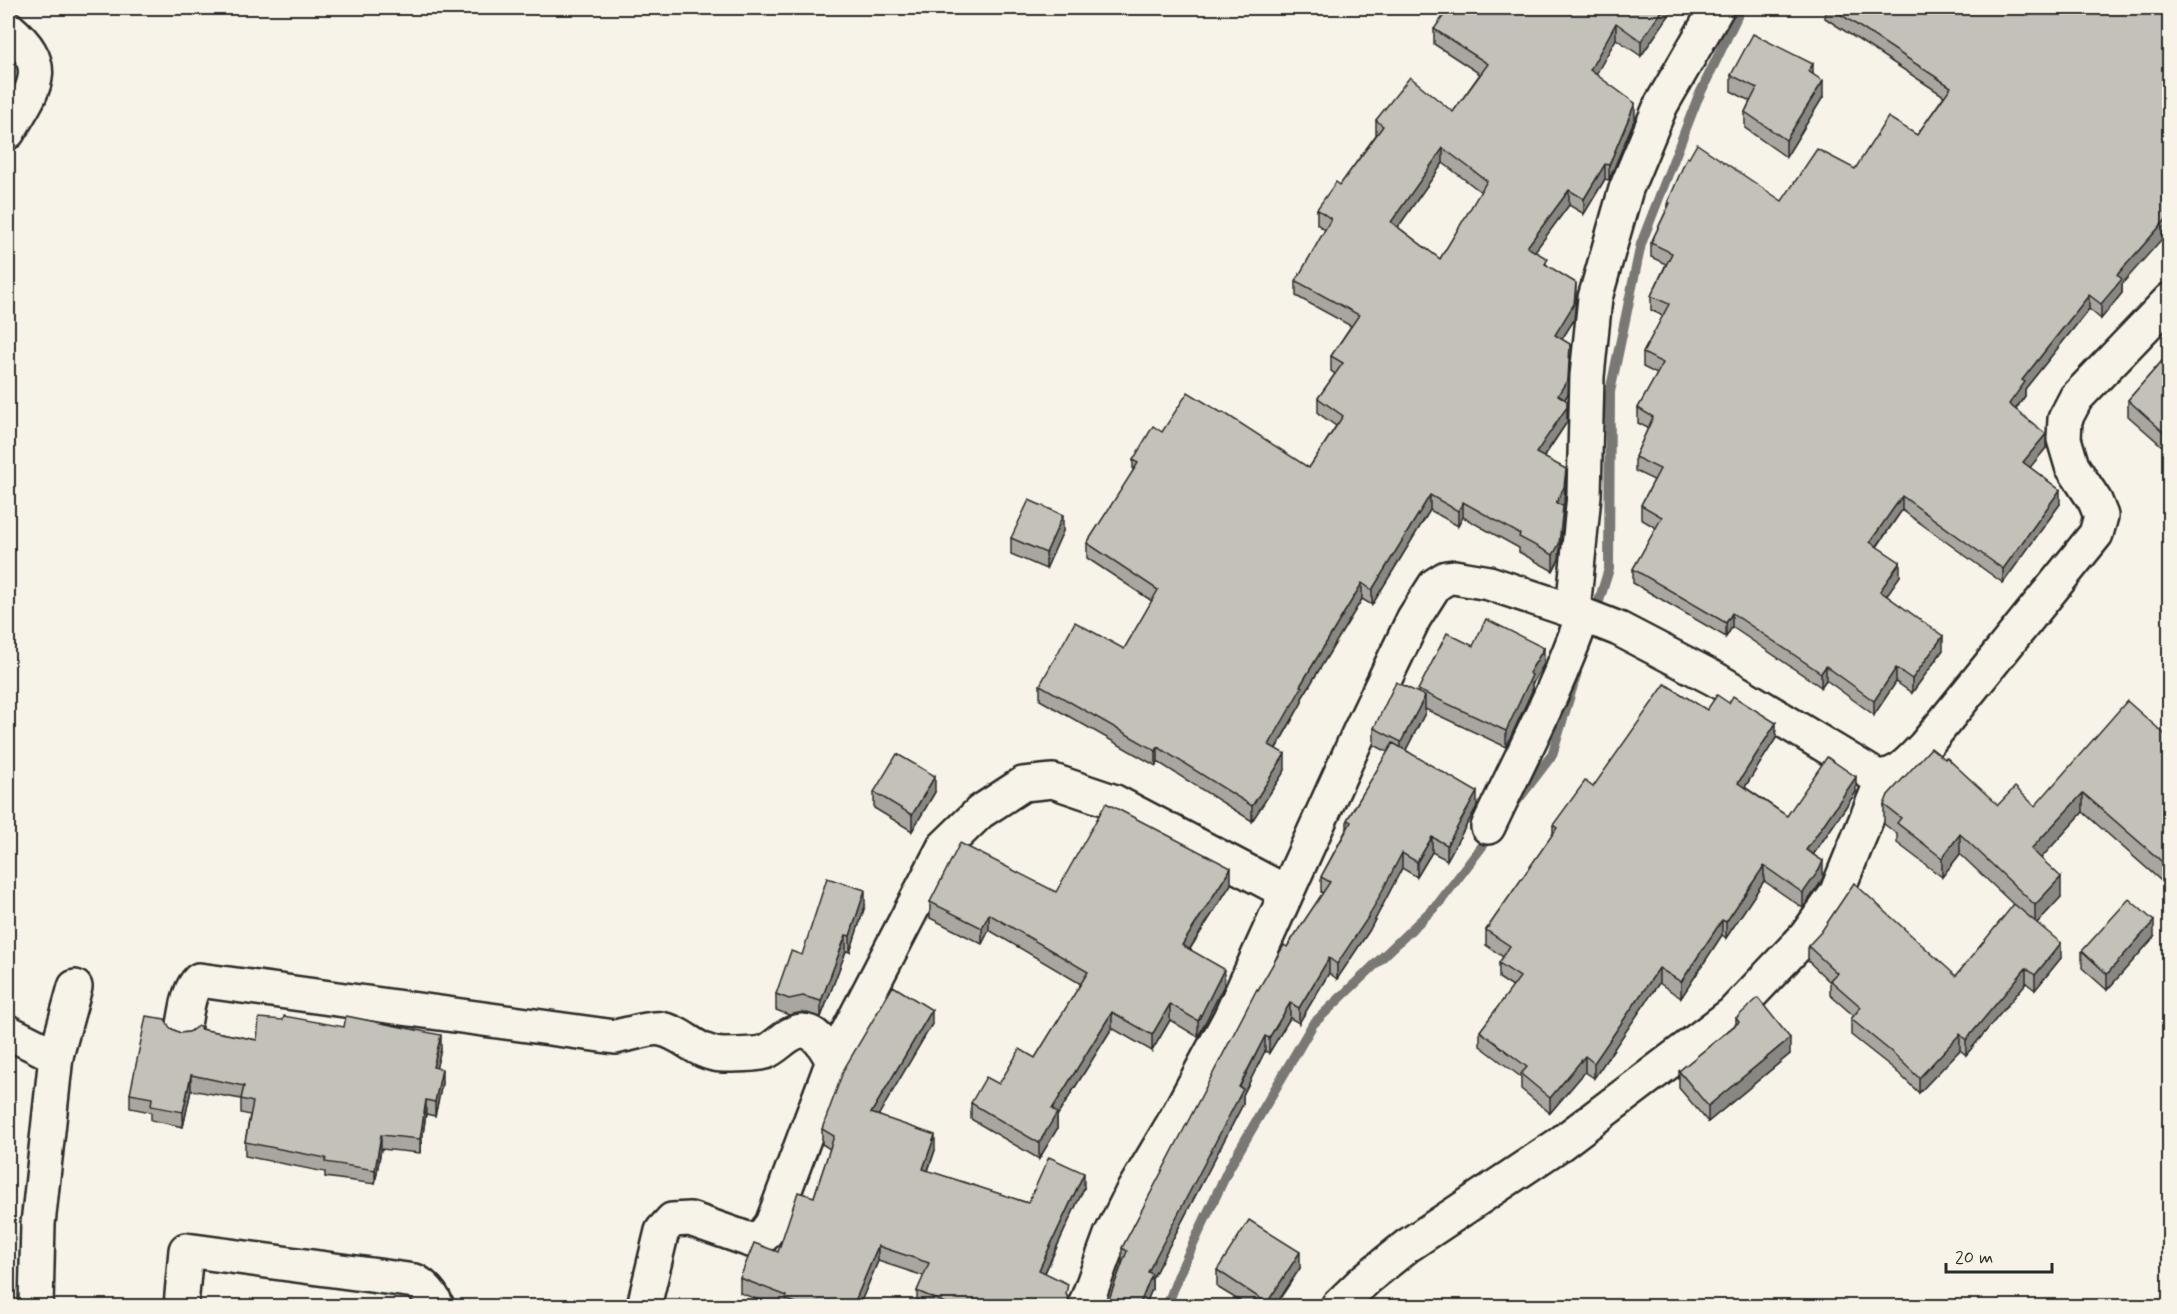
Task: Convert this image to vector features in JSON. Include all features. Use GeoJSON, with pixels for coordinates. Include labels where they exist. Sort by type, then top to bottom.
{"type":"FeatureCollection","features":[{"type":"Feature","properties":{"kind":"street"},"geometry":{"type":"LineString","coordinates":[[1488,827],[1570,652],[1580,614],[1587,376],[1595,298],[1626,189],[1661,105],[1718,8]]}},
{"type":"Feature","properties":{"kind":"street"},"geometry":{"type":"LineString","coordinates":[[8,28],[30,50],[36,65],[35,81],[28,98],[8,132]]}},
{"type":"Feature","properties":{"kind":"street"},"geometry":{"type":"LineString","coordinates":[[1085,1306],[1111,1235],[1132,1192],[1216,1046],[1414,618],[1435,585],[1446,578],[1454,577],[1481,582],[1619,629],[1715,679],[1874,776],[1883,778],[1898,771],[1924,747],[2096,534],[2101,516],[2095,501],[2072,466],[2064,439],[2065,420],[2076,398],[2169,300]]}},
{"type":"Feature","properties":{"kind":"street"},"geometry":{"type":"LineString","coordinates":[[1338,1306],[1366,1279],[1407,1246],[1560,1144],[1732,1014],[1806,936],[1836,894],[1883,778]]}},
{"type":"Feature","properties":{"kind":"street"},"geometry":{"type":"LineString","coordinates":[[644,1306],[662,1231],[672,1220],[690,1219],[750,1240],[763,1236],[772,1224],[833,1061],[944,847],[980,812],[1023,784],[1053,781],[1115,802],[1286,892]]}},
{"type":"Feature","properties":{"kind":"street"},"geometry":{"type":"LineString","coordinates":[[183,1029],[191,993],[199,980],[615,1037],[658,1028],[675,1033],[698,1050],[722,1055],[765,1052],[786,1037],[802,1031],[812,1034],[821,1041],[833,1061]]}},
{"type":"Feature","properties":{"kind":"street"},"geometry":{"type":"LineString","coordinates":[[36,1306],[38,1224],[56,1056],[75,987]]}},
{"type":"Feature","properties":{"kind":"street"},"geometry":{"type":"LineString","coordinates":[[8,1032],[56,1056]]}},
{"type":"Feature","properties":{"kind":"street"},"geometry":{"type":"LineString","coordinates":[[181,1306],[186,1250],[415,1281],[424,1286],[434,1297],[437,1306]]}},
{"type":"Feature","properties":{"kind":"building"},"geometry":{"type":"Polygon","coordinates":[[[1449,8],[1462,12],[1464,8],[1664,8],[1641,41],[1616,23],[1590,70],[1635,103],[1609,165],[1605,164],[1584,199],[1569,190],[1527,247],[1548,259],[1545,264],[1576,283],[1574,304],[1555,335],[1570,344],[1568,379],[1558,395],[1567,401],[1567,407],[1536,453],[1566,469],[1564,487],[1556,503],[1563,506],[1559,544],[1553,555],[1463,502],[1458,511],[1430,495],[1372,590],[1362,583],[1300,686],[1302,687],[1269,745],[1285,754],[1252,806],[1158,747],[1156,751],[1040,685],[1075,622],[1124,649],[1158,590],[1087,543],[1138,463],[1133,460],[1153,426],[1162,432],[1188,392],[1309,468],[1343,416],[1318,398],[1343,363],[1331,356],[1359,315],[1296,281],[1331,219],[1317,209],[1336,182],[1340,185],[1383,126],[1376,120],[1410,77],[1453,112],[1488,64],[1434,29],[1449,8]],[[1443,148],[1391,222],[1440,259],[1487,181],[1443,148]]]}},
{"type":"Feature","properties":{"kind":"building"},"geometry":{"type":"Polygon","coordinates":[[[1831,8],[2169,8],[2169,216],[2117,275],[2122,279],[2101,304],[2089,295],[2022,380],[2025,382],[2009,404],[2046,434],[2023,462],[2060,490],[2003,569],[1902,496],[1870,542],[1900,562],[1880,591],[1943,636],[1912,679],[1896,668],[1874,701],[1826,666],[1821,673],[1732,613],[1726,623],[1633,569],[1662,517],[1641,505],[1660,469],[1635,457],[1653,417],[1638,408],[1663,363],[1643,353],[1669,304],[1651,296],[1672,253],[1651,243],[1670,203],[1668,202],[1687,157],[1689,158],[1697,144],[1782,201],[1817,149],[1855,169],[1888,117],[1917,135],[1951,87],[1831,8]]]}},
{"type":"Feature","properties":{"kind":"building"},"geometry":{"type":"Polygon","coordinates":[[[1753,34],[1813,64],[1808,71],[1823,81],[1786,140],[1745,112],[1757,88],[1731,75],[1753,34]]]}},
{"type":"Feature","properties":{"kind":"building"},"geometry":{"type":"Polygon","coordinates":[[[2169,353],[2169,437],[2128,400],[2169,353]]]}},
{"type":"Feature","properties":{"kind":"building"},"geometry":{"type":"Polygon","coordinates":[[[1029,500],[1063,515],[1046,553],[1011,538],[1029,500]]]}},
{"type":"Feature","properties":{"kind":"building"},"geometry":{"type":"Polygon","coordinates":[[[1486,619],[1544,648],[1529,673],[1532,675],[1506,731],[1418,690],[1447,633],[1473,646],[1486,619]]]}},
{"type":"Feature","properties":{"kind":"building"},"geometry":{"type":"Polygon","coordinates":[[[1396,682],[1425,696],[1401,742],[1374,728],[1396,682]]]}},
{"type":"Feature","properties":{"kind":"building"},"geometry":{"type":"Polygon","coordinates":[[[1665,684],[1707,710],[1717,695],[1729,703],[1733,696],[1776,723],[1738,783],[1787,816],[1827,757],[1856,777],[1806,850],[1823,861],[1803,893],[1764,866],[1726,922],[1722,920],[1681,982],[1659,968],[1594,1063],[1585,1056],[1550,1098],[1521,1074],[1527,1067],[1480,1031],[1520,977],[1499,963],[1510,946],[1486,930],[1557,828],[1553,825],[1585,781],[1593,787],[1665,684]]]}},
{"type":"Feature","properties":{"kind":"building"},"geometry":{"type":"Polygon","coordinates":[[[2127,701],[2169,738],[2169,863],[2167,866],[2083,793],[2031,849],[2061,877],[2035,905],[1960,834],[1942,858],[1897,823],[1901,818],[1884,805],[1888,795],[1931,748],[1945,759],[1946,757],[1998,805],[2015,787],[2035,806],[2127,701]]]}},
{"type":"Feature","properties":{"kind":"building"},"geometry":{"type":"Polygon","coordinates":[[[1393,743],[1477,792],[1447,845],[1432,837],[1417,862],[1402,853],[1369,916],[1337,964],[1329,958],[1299,1008],[1290,1003],[1269,1038],[1265,1036],[1239,1087],[1243,1089],[1148,1272],[1152,1274],[1139,1306],[1095,1306],[1101,1299],[1108,1302],[1127,1251],[1122,1248],[1257,989],[1284,945],[1287,947],[1330,882],[1321,877],[1351,822],[1347,820],[1393,743]]]}},
{"type":"Feature","properties":{"kind":"building"},"geometry":{"type":"Polygon","coordinates":[[[897,754],[935,776],[912,815],[874,792],[897,754]]]}},
{"type":"Feature","properties":{"kind":"building"},"geometry":{"type":"Polygon","coordinates":[[[1106,803],[1231,868],[1182,945],[1224,969],[1198,1021],[1170,1004],[1152,1035],[1112,1012],[1052,1109],[1057,1113],[1039,1143],[971,1103],[986,1077],[999,1084],[1020,1049],[1035,1058],[1088,972],[989,914],[982,928],[930,902],[960,843],[1056,892],[1106,803]]]}},
{"type":"Feature","properties":{"kind":"building"},"geometry":{"type":"Polygon","coordinates":[[[827,878],[865,890],[850,936],[846,935],[821,1001],[803,996],[789,999],[776,994],[791,951],[802,955],[827,878]]]}},
{"type":"Feature","properties":{"kind":"building"},"geometry":{"type":"Polygon","coordinates":[[[1854,883],[1956,976],[2014,904],[2061,943],[2035,975],[2026,968],[1966,1040],[1960,1034],[1919,1078],[1851,1019],[1861,1007],[1830,980],[1837,973],[1808,946],[1821,932],[1854,883]]]}},
{"type":"Feature","properties":{"kind":"building"},"geometry":{"type":"Polygon","coordinates":[[[2129,899],[2154,921],[2107,974],[2082,951],[2129,899]]]}},
{"type":"Feature","properties":{"kind":"building"},"geometry":{"type":"Polygon","coordinates":[[[893,986],[932,1010],[871,1113],[935,1135],[923,1169],[1028,1203],[1049,1157],[1084,1173],[1039,1270],[1068,1284],[1066,1294],[1070,1303],[1076,1306],[952,1306],[917,1291],[929,1263],[878,1246],[853,1306],[803,1306],[786,1299],[787,1296],[740,1278],[754,1243],[778,1252],[798,1192],[814,1197],[834,1136],[822,1129],[844,1069],[893,986]]]}},
{"type":"Feature","properties":{"kind":"building"},"geometry":{"type":"Polygon","coordinates":[[[1758,998],[1790,1038],[1708,1106],[1679,1071],[1739,1022],[1736,1018],[1758,998]]]}},
{"type":"Feature","properties":{"kind":"building"},"geometry":{"type":"Polygon","coordinates":[[[146,1016],[165,1019],[170,1028],[180,1033],[189,1032],[201,1026],[200,1029],[257,1040],[259,1018],[283,1020],[284,1016],[344,1027],[346,1016],[441,1035],[433,1067],[442,1069],[435,1102],[426,1100],[420,1139],[381,1135],[375,1170],[325,1162],[326,1158],[245,1142],[253,1102],[241,1099],[244,1086],[191,1075],[183,1112],[151,1106],[152,1098],[130,1094],[146,1016]]]}},
{"type":"Feature","properties":{"kind":"building"},"geometry":{"type":"Polygon","coordinates":[[[1249,1220],[1300,1252],[1267,1303],[1217,1270],[1249,1220]]]}},
{"type":"Feature","properties":{"kind":"waterway"},"geometry":{"type":"LineString","coordinates":[[1594,617],[1609,569],[1610,392],[1641,244],[1697,100],[1741,8]]}},
{"type":"Feature","properties":{"kind":"waterway"},"geometry":{"type":"LineString","coordinates":[[1514,805],[1552,755],[1577,672]]}},
{"type":"Feature","properties":{"kind":"waterway"},"geometry":{"type":"LineString","coordinates":[[1167,1306],[1180,1272],[1229,1168],[1313,1024],[1439,903],[1493,832]]}}]}
